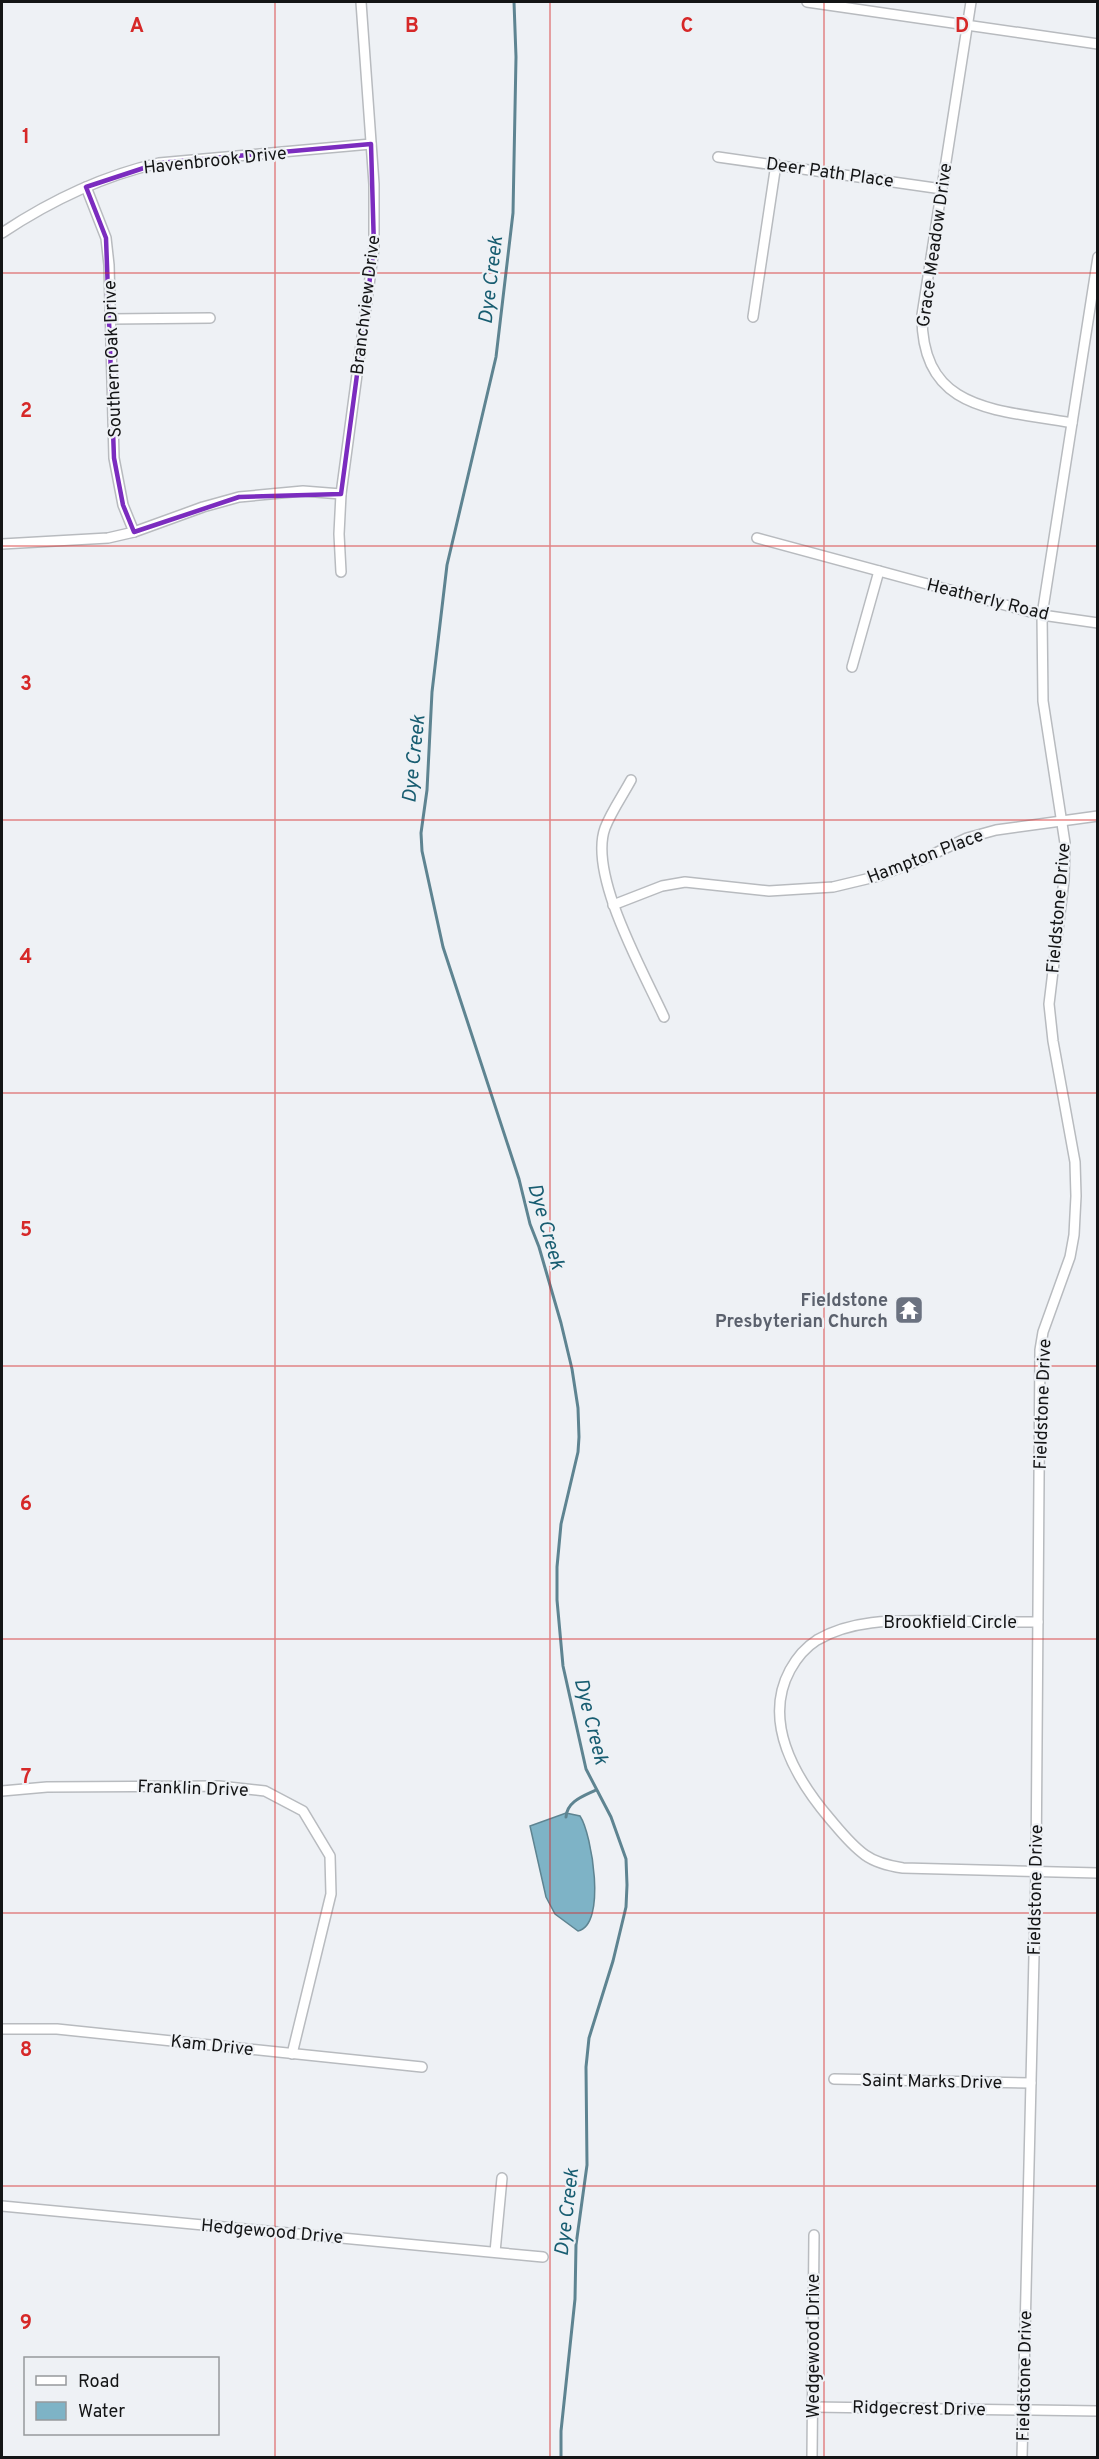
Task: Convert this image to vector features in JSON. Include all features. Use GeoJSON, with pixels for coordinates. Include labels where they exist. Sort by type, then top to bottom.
{"type":"FeatureCollection","features":[{"type":"Feature","properties":{"kind":"street","name":"Branchview Drive"},"geometry":{"type":"LineString","coordinates":[[341,572],[339,534],[341,494],[375,248],[374,184],[361,2]]}},
{"type":"Feature","properties":{"kind":"street"},"geometry":{"type":"LineString","coordinates":[[812,2],[1098,44]]}},
{"type":"Feature","properties":{"kind":"street","name":"Grace Meadow Drive"},"geometry":{"type":"LineString","coordinates":[[971,2],[922,315],[922,340],[929,364],[943,384],[963,399],[986,407],[1072,423]]}},
{"type":"Feature","properties":{"kind":"street","name":"Havenbrook Drive"},"geometry":{"type":"LineString","coordinates":[[2,233],[33,213],[86,187],[131,170],[159,163],[371,144]]}},
{"type":"Feature","properties":{"kind":"street","name":"Deer Path Place"},"geometry":{"type":"LineString","coordinates":[[718,157],[942,189]]}},
{"type":"Feature","properties":{"kind":"street"},"geometry":{"type":"LineString","coordinates":[[753,317],[776,164]]}},
{"type":"Feature","properties":{"kind":"street","name":"Southern Oak Drive"},"geometry":{"type":"LineString","coordinates":[[86,187],[106,238],[114,458],[123,505],[134,532]]}},
{"type":"Feature","properties":{"kind":"street","name":"Fieldstone Drive"},"geometry":{"type":"LineString","coordinates":[[1022,2457],[1036,1872],[1040,1350],[1043,1332],[1070,1257],[1074,1235],[1076,1196],[1075,1162],[1053,1041],[1049,1004],[1064,880],[1065,843],[1043,701],[1042,615],[1098,257]]}},
{"type":"Feature","properties":{"kind":"street"},"geometry":{"type":"LineString","coordinates":[[110,319],[210,318]]}},
{"type":"Feature","properties":{"kind":"street"},"geometry":{"type":"LineString","coordinates":[[2,544],[108,538],[134,532],[239,497],[303,491],[341,494]]}},
{"type":"Feature","properties":{"kind":"street","name":"Heatherly Road"},"geometry":{"type":"LineString","coordinates":[[757,538],[1042,615],[1098,623]]}},
{"type":"Feature","properties":{"kind":"street"},"geometry":{"type":"LineString","coordinates":[[852,667],[879,571]]}},
{"type":"Feature","properties":{"kind":"street"},"geometry":{"type":"LineString","coordinates":[[631,780],[604,830],[602,855],[605,880],[613,905],[664,1017]]}},
{"type":"Feature","properties":{"kind":"street","name":"Hampton Place"},"geometry":{"type":"LineString","coordinates":[[613,905],[662,886],[685,882],[769,891],[833,887],[879,876],[923,859],[967,838],[996,830],[1098,816]]}},
{"type":"Feature","properties":{"kind":"street","name":"Brookfield Circle"},"geometry":{"type":"LineString","coordinates":[[1038,1622],[890,1621],[839,1630],[815,1641],[796,1659],[784,1682],[779,1712],[785,1744],[797,1774],[815,1801],[850,1844],[866,1856],[885,1865],[903,1868],[1098,1873]]}},
{"type":"Feature","properties":{"kind":"street","name":"Franklin Drive"},"geometry":{"type":"LineString","coordinates":[[2,1791],[47,1787],[219,1786],[265,1791],[303,1810],[330,1856],[331,1894],[292,2054]]}},
{"type":"Feature","properties":{"kind":"street","name":"Kam Drive"},"geometry":{"type":"LineString","coordinates":[[2,2029],[57,2029],[422,2067]]}},
{"type":"Feature","properties":{"kind":"street","name":"Saint Marks Drive"},"geometry":{"type":"LineString","coordinates":[[834,2079],[1031,2083]]}},
{"type":"Feature","properties":{"kind":"street"},"geometry":{"type":"LineString","coordinates":[[495,2252],[502,2178]]}},
{"type":"Feature","properties":{"kind":"street","name":"Hedgewood Drive"},"geometry":{"type":"LineString","coordinates":[[2,2206],[543,2257]]}},
{"type":"Feature","properties":{"kind":"street","name":"Wedgewood Drive"},"geometry":{"type":"LineString","coordinates":[[812,2457],[814,2235]]}},
{"type":"Feature","properties":{"kind":"street","name":"Ridgecrest Drive"},"geometry":{"type":"LineString","coordinates":[[813,2407],[1098,2411]]}},
{"type":"Feature","properties":{"kind":"highlighted area"},"geometry":{"type":"Polygon","coordinates":[[[371,144],[374,248],[341,494],[239,497],[134,532],[123,505],[114,458],[106,238],[86,187],[159,163],[371,144]]]}},
{"type":"Feature","properties":{"kind":"water"},"geometry":{"type":"Polygon","coordinates":[[[566,1813],[580,1816],[585,1826],[594,1878],[595,1897],[592,1913],[587,1925],[578,1931],[555,1914],[546,1897],[530,1826],[566,1813]]]}},
{"type":"Feature","properties":{"kind":"waterway","name":"Dye Creek"},"geometry":{"type":"LineString","coordinates":[[514,2],[516,57],[513,213],[496,357],[447,565],[432,692],[427,790],[421,833],[422,851],[443,947],[519,1179],[572,1369],[578,1408],[579,1437],[578,1452],[561,1524],[557,1567],[557,1600],[563,1666],[586,1769],[611,1817],[626,1859],[626,1907],[613,1961],[589,2038],[586,2067],[587,2165],[576,2245],[575,2299],[561,2431],[561,2458]]}},
{"type":"Feature","properties":{"kind":"waterway"},"geometry":{"type":"LineString","coordinates":[[566,1817],[573,1803],[596,1790]]}},
{"type":"Feature","properties":{"kind":"place","name":"Fieldstone Presbyterian Church"},"geometry":{"type":"Point","coordinates":[909,1310]}}]}
